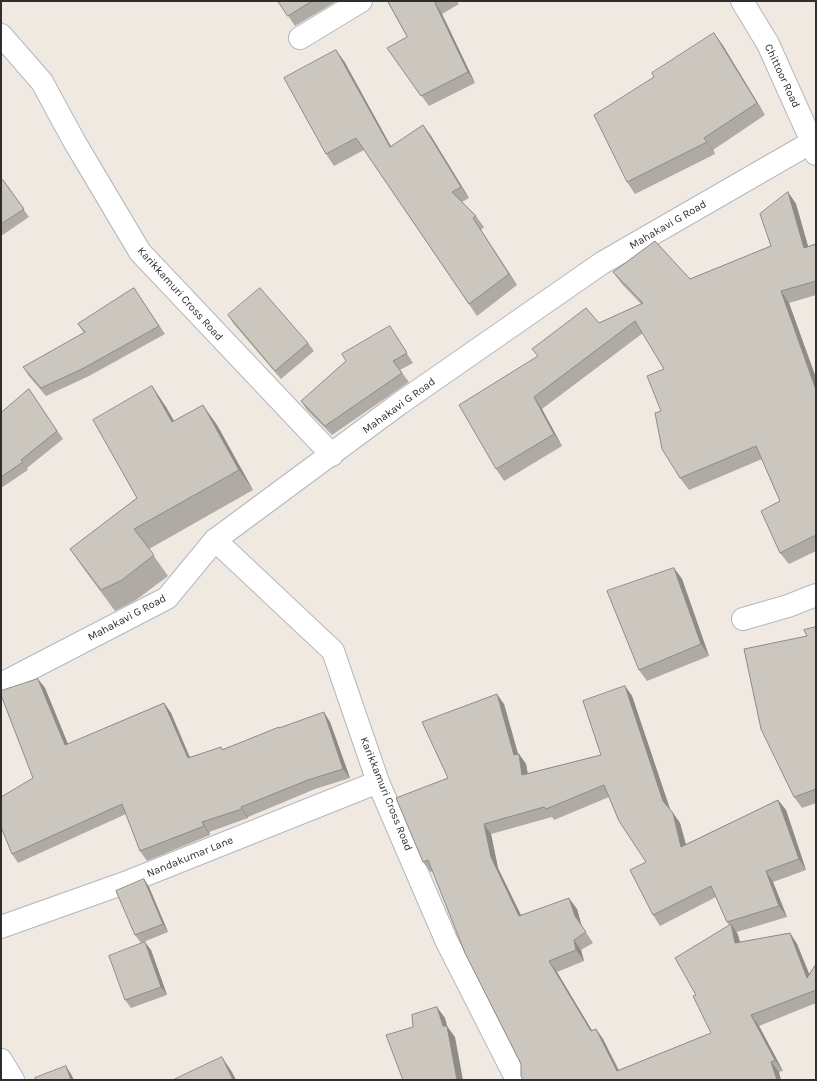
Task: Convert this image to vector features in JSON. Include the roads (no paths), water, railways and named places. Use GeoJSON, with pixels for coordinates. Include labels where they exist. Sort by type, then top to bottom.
{"type":"FeatureCollection","features":[{"type":"Feature","properties":{"kind":"street"},"geometry":{"type":"LineString","coordinates":[[300,38],[361,1]]}},
{"type":"Feature","properties":{"kind":"street","name":"Chittoor Road"},"geometry":{"type":"LineString","coordinates":[[742,1],[768,44],[814,148]]}},
{"type":"Feature","properties":{"kind":"street","name":"Karikkamuri Cross Road"},"geometry":{"type":"LineString","coordinates":[[1,35],[42,82],[74,141],[140,252],[332,455]]}},
{"type":"Feature","properties":{"kind":"street","name":"Mahakavi G Road"},"geometry":{"type":"LineString","coordinates":[[1,684],[167,598],[216,540],[399,404],[602,263],[814,148]]}},
{"type":"Feature","properties":{"kind":"street","name":"Karikkamuri Cross Road"},"geometry":{"type":"LineString","coordinates":[[216,540],[333,651],[378,782],[446,940],[516,1080]]}},
{"type":"Feature","properties":{"kind":"street"},"geometry":{"type":"LineString","coordinates":[[743,620],[788,606],[816,595]]}},
{"type":"Feature","properties":{"kind":"street","name":"Nandakumar Lane"},"geometry":{"type":"LineString","coordinates":[[1,927],[130,881],[378,782]]}},
{"type":"Feature","properties":{"kind":"street"},"geometry":{"type":"LineString","coordinates":[[1,1060],[13,1080]]}}]}
